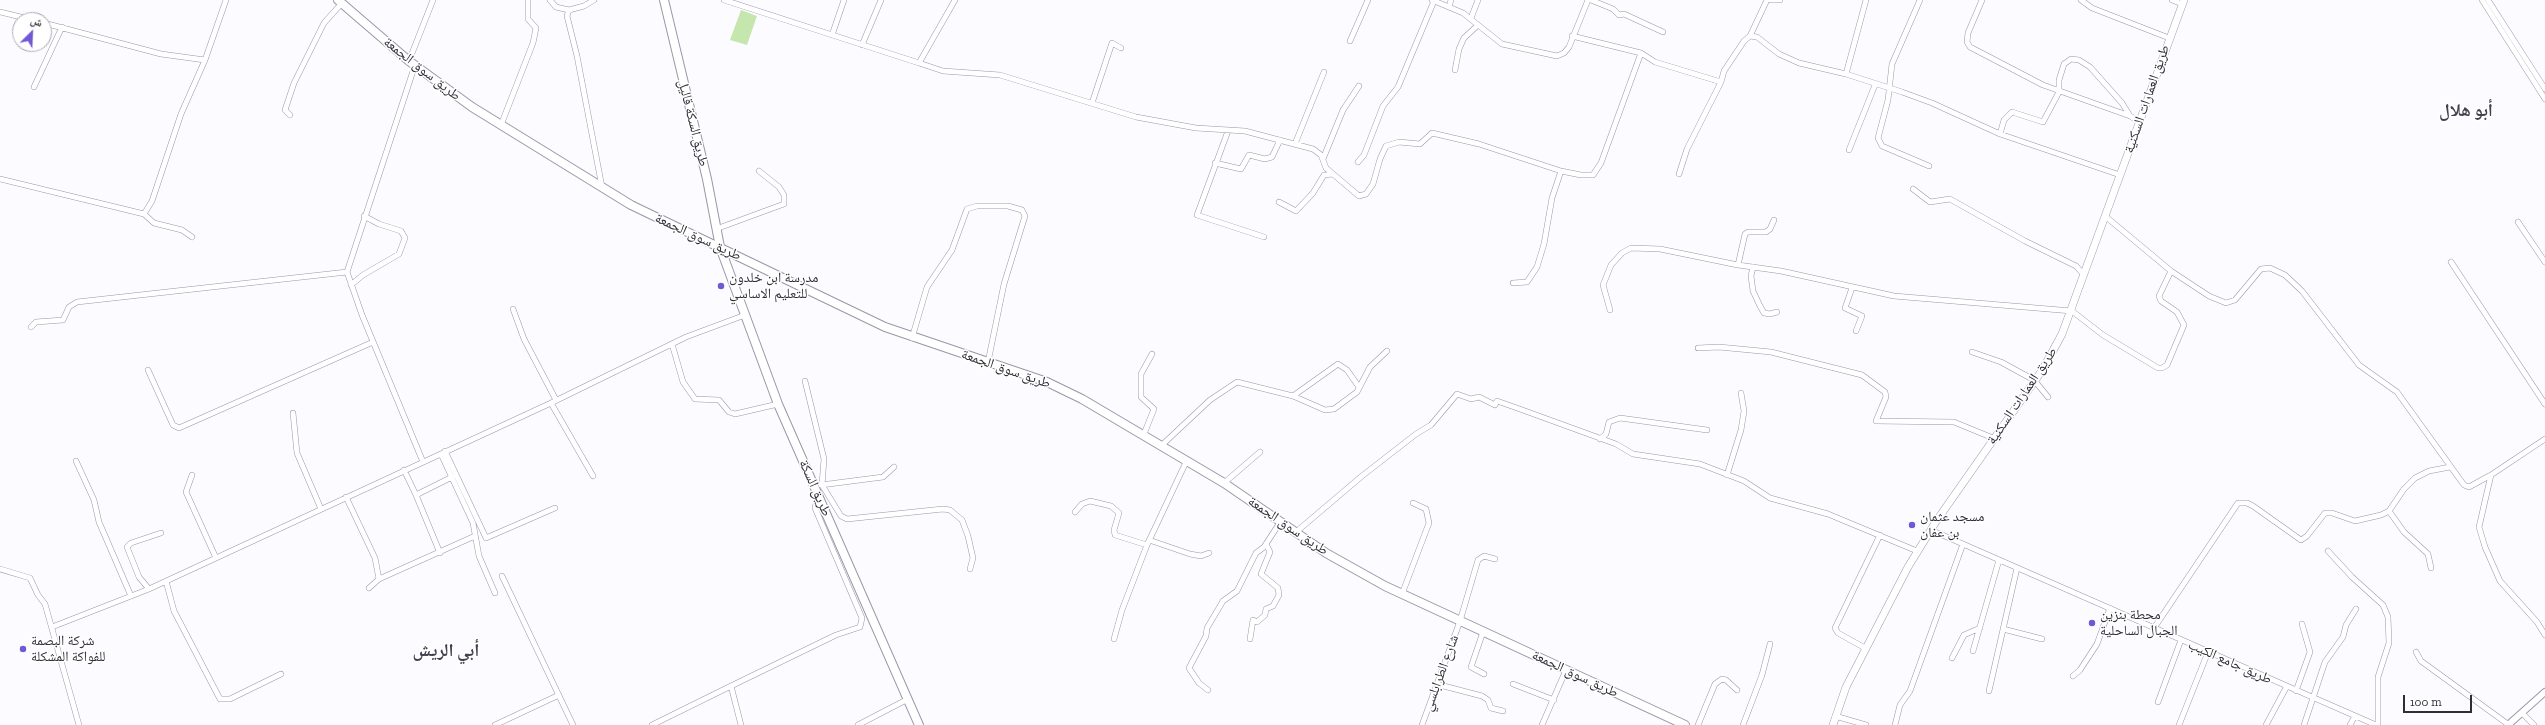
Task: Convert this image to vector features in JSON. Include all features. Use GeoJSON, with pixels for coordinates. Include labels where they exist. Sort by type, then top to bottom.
{"type":"FeatureCollection","features":[{"type":"Feature","properties":{"kind":"main road","name":"طريق السكة قاليل"},"geometry":{"type":"LineString","coordinates":[[664,0],[707,179],[720,247]]}},
{"type":"Feature","properties":{"kind":"main road","name":"طريق سوق الجمعة"},"geometry":{"type":"LineString","coordinates":[[340,1],[412,63],[472,107],[602,188],[664,222],[720,247],[885,328],[1047,382],[1082,398],[1224,483],[1346,564],[1402,594],[1679,724]]}},
{"type":"Feature","properties":{"kind":"main road","name":"طريق العمارات السكنية"},"geometry":{"type":"LineString","coordinates":[[1833,725],[1835,716],[1865,648],[1917,552],[2053,351],[2072,311],[2183,2]]}},
{"type":"Feature","properties":{"kind":"main road","name":"طريق السكة"},"geometry":{"type":"LineString","coordinates":[[720,247],[778,404],[818,485],[818,496],[919,725]]}},
{"type":"Feature","properties":{"kind":"street"},"geometry":{"type":"LineString","coordinates":[[144,214],[152,201],[181,114],[205,60],[226,0]]}},
{"type":"Feature","properties":{"kind":"street"},"geometry":{"type":"LineString","coordinates":[[423,462],[373,342],[347,272],[432,0]]}},
{"type":"Feature","properties":{"kind":"street"},"geometry":{"type":"LineString","coordinates":[[501,125],[533,43],[536,28],[528,19],[528,0]]}},
{"type":"Feature","properties":{"kind":"street"},"geometry":{"type":"LineString","coordinates":[[550,0],[556,6],[569,10],[584,6],[594,0]]}},
{"type":"Feature","properties":{"kind":"street"},"geometry":{"type":"LineString","coordinates":[[724,0],[943,71],[1000,75],[1092,102],[1136,117],[1228,131],[1245,131],[1314,149],[1323,159],[1332,174]]}},
{"type":"Feature","properties":{"kind":"street"},"geometry":{"type":"LineString","coordinates":[[832,35],[844,0]]}},
{"type":"Feature","properties":{"kind":"street"},"geometry":{"type":"LineString","coordinates":[[862,45],[881,0]]}},
{"type":"Feature","properties":{"kind":"street"},"geometry":{"type":"LineString","coordinates":[[919,63],[955,0]]}},
{"type":"Feature","properties":{"kind":"street"},"geometry":{"type":"LineString","coordinates":[[1350,41],[1368,0]]}},
{"type":"Feature","properties":{"kind":"street"},"geometry":{"type":"LineString","coordinates":[[1358,162],[1364,155],[1383,106],[1398,87],[1433,0],[1471,18],[1502,44],[1549,56],[1564,53],[1588,0]]}},
{"type":"Feature","properties":{"kind":"street"},"geometry":{"type":"LineString","coordinates":[[1449,7],[1451,0]]}},
{"type":"Feature","properties":{"kind":"street"},"geometry":{"type":"LineString","coordinates":[[1471,18],[1478,0]]}},
{"type":"Feature","properties":{"kind":"street"},"geometry":{"type":"LineString","coordinates":[[1591,0],[1613,8],[1619,15],[1624,14],[1663,32]]}},
{"type":"Feature","properties":{"kind":"street"},"geometry":{"type":"LineString","coordinates":[[1679,174],[1687,149],[1721,82],[1724,71],[1734,54],[1750,36],[1767,0]]}},
{"type":"Feature","properties":{"kind":"street"},"geometry":{"type":"LineString","coordinates":[[1771,0],[1780,0]]}},
{"type":"Feature","properties":{"kind":"street"},"geometry":{"type":"LineString","coordinates":[[1846,74],[1866,0]]}},
{"type":"Feature","properties":{"kind":"street"},"geometry":{"type":"LineString","coordinates":[[1920,0],[1892,64],[1889,89],[1878,138],[1879,144],[1929,166]]}},
{"type":"Feature","properties":{"kind":"street"},"geometry":{"type":"LineString","coordinates":[[1982,0],[1968,33],[1968,45],[2059,92],[2130,116],[2140,122]]}},
{"type":"Feature","properties":{"kind":"street"},"geometry":{"type":"LineString","coordinates":[[2081,0],[2105,14],[2169,38]]}},
{"type":"Feature","properties":{"kind":"street"},"geometry":{"type":"LineString","coordinates":[[2172,0],[2183,2]]}},
{"type":"Feature","properties":{"kind":"street"},"geometry":{"type":"LineString","coordinates":[[2482,0],[2545,99]]}},
{"type":"Feature","properties":{"kind":"street"},"geometry":{"type":"LineString","coordinates":[[2488,0],[2545,89]]}},
{"type":"Feature","properties":{"kind":"street"},"geometry":{"type":"LineString","coordinates":[[290,115],[285,110],[294,83],[324,23],[340,1]]}},
{"type":"Feature","properties":{"kind":"street"},"geometry":{"type":"LineString","coordinates":[[569,10],[567,16],[577,56],[602,188]]}},
{"type":"Feature","properties":{"kind":"street"},"geometry":{"type":"LineString","coordinates":[[0,12],[12,15]]}},
{"type":"Feature","properties":{"kind":"street"},"geometry":{"type":"LineString","coordinates":[[52,25],[161,54],[205,60]]}},
{"type":"Feature","properties":{"kind":"street"},"geometry":{"type":"LineString","coordinates":[[1455,70],[1459,50],[1464,38],[1478,25]]}},
{"type":"Feature","properties":{"kind":"street"},"geometry":{"type":"LineString","coordinates":[[34,87],[62,27]]}},
{"type":"Feature","properties":{"kind":"street"},"geometry":{"type":"LineString","coordinates":[[1572,36],[1641,53],[1655,62],[1721,82]]}},
{"type":"Feature","properties":{"kind":"street"},"geometry":{"type":"LineString","coordinates":[[1750,36],[1757,37],[1779,54],[1799,63],[1846,74],[1932,103],[2000,134],[2120,175]]}},
{"type":"Feature","properties":{"kind":"street"},"geometry":{"type":"LineString","coordinates":[[1092,102],[1112,43],[1121,48]]}},
{"type":"Feature","properties":{"kind":"street"},"geometry":{"type":"LineString","coordinates":[[1279,202],[1296,210],[1313,193],[1324,175],[1332,174],[1337,175],[1355,194],[1362,196],[1373,184],[1380,159],[1386,146],[1395,142],[1420,144],[1432,133],[1479,144],[1561,171],[1590,176],[1596,172],[1641,53]]}},
{"type":"Feature","properties":{"kind":"street"},"geometry":{"type":"LineString","coordinates":[[2000,134],[2004,120],[2012,112],[2043,122],[2059,92],[2059,80],[2065,62],[2071,59],[2079,60],[2096,73],[2122,103],[2130,116]]}},
{"type":"Feature","properties":{"kind":"street"},"geometry":{"type":"LineString","coordinates":[[1295,144],[1324,72]]}},
{"type":"Feature","properties":{"kind":"street"},"geometry":{"type":"LineString","coordinates":[[1849,150],[1875,85]]}},
{"type":"Feature","properties":{"kind":"street"},"geometry":{"type":"LineString","coordinates":[[1323,159],[1340,116],[1359,86]]}},
{"type":"Feature","properties":{"kind":"street"},"geometry":{"type":"LineString","coordinates":[[1228,131],[1197,215],[1264,237]]}},
{"type":"Feature","properties":{"kind":"street"},"geometry":{"type":"LineString","coordinates":[[1216,163],[1241,169],[1249,155],[1265,159],[1272,158],[1280,140]]}},
{"type":"Feature","properties":{"kind":"street"},"geometry":{"type":"LineString","coordinates":[[716,229],[784,204],[784,195],[779,187],[759,171]]}},
{"type":"Feature","properties":{"kind":"street"},"geometry":{"type":"LineString","coordinates":[[1513,283],[1527,282],[1537,267],[1544,244],[1552,198],[1561,171]]}},
{"type":"Feature","properties":{"kind":"street"},"geometry":{"type":"LineString","coordinates":[[0,179],[144,214],[154,224],[182,230],[192,237]]}},
{"type":"Feature","properties":{"kind":"street"},"geometry":{"type":"LineString","coordinates":[[1913,189],[1930,202],[1950,199],[2026,241],[2076,266],[2084,275]]}},
{"type":"Feature","properties":{"kind":"street"},"geometry":{"type":"LineString","coordinates":[[912,338],[927,287],[952,250],[967,209],[977,206],[1008,206],[1022,210],[1025,216],[1004,284],[988,362]]}},
{"type":"Feature","properties":{"kind":"street"},"geometry":{"type":"LineString","coordinates":[[351,285],[363,274],[399,254],[405,238],[401,231],[379,224],[364,216]]}},
{"type":"Feature","properties":{"kind":"street"},"geometry":{"type":"LineString","coordinates":[[2105,216],[2171,271],[2209,296],[2226,303],[2235,300],[2261,269],[2270,268],[2280,272],[2302,291],[2359,365],[2397,392],[2464,485],[2468,487],[2491,474],[2545,439]]}},
{"type":"Feature","properties":{"kind":"street"},"geometry":{"type":"LineString","coordinates":[[1738,266],[1745,234],[1748,232],[1766,232],[1770,229],[1774,220]]}},
{"type":"Feature","properties":{"kind":"street"},"geometry":{"type":"LineString","coordinates":[[2518,222],[2545,262]]}},
{"type":"Feature","properties":{"kind":"street"},"geometry":{"type":"LineString","coordinates":[[1610,310],[1603,284],[1605,276],[1622,253],[1631,248],[1682,252],[1738,266],[1753,267],[1894,296],[2072,311],[2102,335],[2158,368],[2162,368],[2167,365],[2184,325],[2177,312],[2161,301],[2159,296],[2171,271]]}},
{"type":"Feature","properties":{"kind":"street"},"geometry":{"type":"LineString","coordinates":[[2452,262],[2545,404]]}},
{"type":"Feature","properties":{"kind":"street"},"geometry":{"type":"LineString","coordinates":[[1753,267],[1751,276],[1753,291],[1764,313],[1777,312]]}},
{"type":"Feature","properties":{"kind":"street"},"geometry":{"type":"LineString","coordinates":[[30,327],[36,322],[63,320],[70,307],[77,302],[347,272]]}},
{"type":"Feature","properties":{"kind":"street"},"geometry":{"type":"LineString","coordinates":[[1852,288],[1845,308],[1862,316],[1856,332]]}},
{"type":"Feature","properties":{"kind":"street"},"geometry":{"type":"LineString","coordinates":[[513,309],[524,339],[553,401],[593,476]]}},
{"type":"Feature","properties":{"kind":"street"},"geometry":{"type":"LineString","coordinates":[[52,627],[149,589],[423,462],[672,344],[710,327],[745,316]]}},
{"type":"Feature","properties":{"kind":"street"},"geometry":{"type":"LineString","coordinates":[[148,370],[173,425],[179,428],[373,342]]}},
{"type":"Feature","properties":{"kind":"street"},"geometry":{"type":"LineString","coordinates":[[672,344],[683,382],[695,399],[720,400],[729,412],[735,414],[778,404]]}},
{"type":"Feature","properties":{"kind":"street"},"geometry":{"type":"LineString","coordinates":[[1698,348],[1719,347],[1771,352],[1862,375],[1885,392],[1886,397],[1876,422],[1954,422],[1993,438]]}},
{"type":"Feature","properties":{"kind":"street"},"geometry":{"type":"LineString","coordinates":[[1162,445],[1210,400],[1232,384],[1242,383],[1248,386],[1293,396],[1330,410],[1352,396],[1370,368],[1387,351]]}},
{"type":"Feature","properties":{"kind":"street"},"geometry":{"type":"LineString","coordinates":[[1972,352],[2001,362],[2034,380],[2048,397]]}},
{"type":"Feature","properties":{"kind":"street"},"geometry":{"type":"LineString","coordinates":[[1144,434],[1154,409],[1141,397],[1141,374],[1152,354]]}},
{"type":"Feature","properties":{"kind":"street"},"geometry":{"type":"LineString","coordinates":[[1293,396],[1338,364],[1347,370],[1359,387]]}},
{"type":"Feature","properties":{"kind":"street"},"geometry":{"type":"LineString","coordinates":[[805,381],[824,459],[818,485],[841,516],[847,519],[942,509],[950,510],[962,520],[968,536],[973,558],[970,569]]}},
{"type":"Feature","properties":{"kind":"street"},"geometry":{"type":"LineString","coordinates":[[1727,475],[1741,430],[1744,411],[1741,393]]}},
{"type":"Feature","properties":{"kind":"street"},"geometry":{"type":"LineString","coordinates":[[1296,532],[1362,476],[1416,434],[1431,425],[1457,394],[1470,399],[1479,397],[1495,405],[1497,401],[1620,446],[1633,454],[1694,462],[1751,484],[1770,498],[1828,514],[1917,552]]}},
{"type":"Feature","properties":{"kind":"street"},"geometry":{"type":"LineString","coordinates":[[293,413],[295,448],[321,509]]}},
{"type":"Feature","properties":{"kind":"street"},"geometry":{"type":"LineString","coordinates":[[1600,439],[1606,434],[1609,422],[1620,418],[1707,430]]}},
{"type":"Feature","properties":{"kind":"street"},"geometry":{"type":"LineString","coordinates":[[443,452],[452,477],[473,524],[479,556],[495,593]]}},
{"type":"Feature","properties":{"kind":"street"},"geometry":{"type":"LineString","coordinates":[[443,452],[486,538],[555,508]]}},
{"type":"Feature","properties":{"kind":"street"},"geometry":{"type":"LineString","coordinates":[[1224,483],[1260,452]]}},
{"type":"Feature","properties":{"kind":"street"},"geometry":{"type":"LineString","coordinates":[[1114,639],[1122,610],[1148,542],[1187,460]]}},
{"type":"Feature","properties":{"kind":"street"},"geometry":{"type":"LineString","coordinates":[[76,461],[94,500],[99,522],[131,596]]}},
{"type":"Feature","properties":{"kind":"street"},"geometry":{"type":"LineString","coordinates":[[818,485],[883,477],[890,474],[894,467]]}},
{"type":"Feature","properties":{"kind":"street"},"geometry":{"type":"LineString","coordinates":[[2154,628],[2238,503],[2247,502],[2301,540],[2307,536],[2325,513],[2332,513],[2355,522],[2389,511],[2404,489],[2415,478],[2429,472],[2450,467]]}},
{"type":"Feature","properties":{"kind":"street"},"geometry":{"type":"LineString","coordinates":[[404,470],[440,553]]}},
{"type":"Feature","properties":{"kind":"street"},"geometry":{"type":"LineString","coordinates":[[2491,474],[2479,527],[2484,547],[2500,581],[2537,622],[2545,635]]}},
{"type":"Feature","properties":{"kind":"street"},"geometry":{"type":"LineString","coordinates":[[192,475],[186,492],[216,558]]}},
{"type":"Feature","properties":{"kind":"street"},"geometry":{"type":"LineString","coordinates":[[416,495],[452,477]]}},
{"type":"Feature","properties":{"kind":"street"},"geometry":{"type":"LineString","coordinates":[[652,725],[836,635],[860,627],[862,618],[815,508],[818,496]]}},
{"type":"Feature","properties":{"kind":"street"},"geometry":{"type":"LineString","coordinates":[[346,497],[373,553],[379,579]]}},
{"type":"Feature","properties":{"kind":"street"},"geometry":{"type":"LineString","coordinates":[[1075,512],[1082,504],[1090,501],[1111,506],[1119,513],[1114,530],[1116,535],[1190,554],[1201,556],[1209,554]]}},
{"type":"Feature","properties":{"kind":"street"},"geometry":{"type":"LineString","coordinates":[[1402,594],[1429,519],[1426,509],[1413,502]]}},
{"type":"Feature","properties":{"kind":"street"},"geometry":{"type":"LineString","coordinates":[[2389,511],[2404,532],[2428,554],[2431,568]]}},
{"type":"Feature","properties":{"kind":"street"},"geometry":{"type":"LineString","coordinates":[[1208,690],[1199,683],[1189,668],[1206,636],[1207,628],[1223,601],[1237,591],[1256,553],[1266,544],[1281,521]]}},
{"type":"Feature","properties":{"kind":"street","name":"طريق جامع الكيب"},"geometry":{"type":"LineString","coordinates":[[1931,530],[2296,691],[2377,725]]}},
{"type":"Feature","properties":{"kind":"street"},"geometry":{"type":"LineString","coordinates":[[149,589],[139,577],[127,547],[131,543],[160,533]]}},
{"type":"Feature","properties":{"kind":"street"},"geometry":{"type":"LineString","coordinates":[[1865,648],[1838,633],[1835,628],[1880,535]]}},
{"type":"Feature","properties":{"kind":"street"},"geometry":{"type":"LineString","coordinates":[[369,588],[379,579],[440,553],[475,536]]}},
{"type":"Feature","properties":{"kind":"street"},"geometry":{"type":"LineString","coordinates":[[1250,639],[1253,620],[1257,622],[1265,616],[1266,609],[1273,606],[1279,595],[1278,588],[1261,574],[1270,552],[1266,544]]}},
{"type":"Feature","properties":{"kind":"street"},"geometry":{"type":"LineString","coordinates":[[1895,725],[1900,705],[1910,691],[1963,544]]}},
{"type":"Feature","properties":{"kind":"street"},"geometry":{"type":"LineString","coordinates":[[2328,551],[2352,577],[2383,605],[2388,617],[2389,643],[2378,677],[2377,725]]}},
{"type":"Feature","properties":{"kind":"street","name":"شارع الطرابلسي"},"geometry":{"type":"LineString","coordinates":[[1422,725],[1460,621],[1478,560],[1484,556],[1495,559]]}},
{"type":"Feature","properties":{"kind":"street"},"geometry":{"type":"LineString","coordinates":[[1973,651],[1999,560]]}},
{"type":"Feature","properties":{"kind":"street"},"geometry":{"type":"LineString","coordinates":[[1989,691],[2017,568]]}},
{"type":"Feature","properties":{"kind":"street"},"geometry":{"type":"LineString","coordinates":[[0,569],[32,579],[38,595],[45,604],[79,725]]}},
{"type":"Feature","properties":{"kind":"street"},"geometry":{"type":"LineString","coordinates":[[502,576],[573,725]]}},
{"type":"Feature","properties":{"kind":"street"},"geometry":{"type":"LineString","coordinates":[[166,580],[174,612],[220,699],[230,699],[281,674]]}},
{"type":"Feature","properties":{"kind":"street"},"geometry":{"type":"LineString","coordinates":[[2073,676],[2083,666],[2097,644],[2110,608]]}},
{"type":"Feature","properties":{"kind":"street"},"geometry":{"type":"LineString","coordinates":[[2304,725],[2312,697],[2325,662],[2343,637],[2346,625],[2356,609]]}},
{"type":"Feature","properties":{"kind":"street"},"geometry":{"type":"LineString","coordinates":[[2296,691],[2310,652],[2302,624]]}},
{"type":"Feature","properties":{"kind":"street"},"geometry":{"type":"LineString","coordinates":[[1952,658],[1964,635],[1980,628]]}},
{"type":"Feature","properties":{"kind":"street"},"geometry":{"type":"LineString","coordinates":[[2003,629],[2042,639]]}},
{"type":"Feature","properties":{"kind":"street"},"geometry":{"type":"LineString","coordinates":[[1483,632],[1471,667],[1484,674]]}},
{"type":"Feature","properties":{"kind":"street"},"geometry":{"type":"LineString","coordinates":[[2158,702],[2180,640]]}},
{"type":"Feature","properties":{"kind":"street"},"geometry":{"type":"LineString","coordinates":[[1743,725],[1762,675],[1770,644]]}},
{"type":"Feature","properties":{"kind":"street"},"geometry":{"type":"LineString","coordinates":[[2179,725],[2208,652]]}},
{"type":"Feature","properties":{"kind":"street"},"geometry":{"type":"LineString","coordinates":[[2416,652],[2421,661],[2508,725],[2544,695]]}},
{"type":"Feature","properties":{"kind":"street"},"geometry":{"type":"LineString","coordinates":[[1542,725],[1566,670]]}},
{"type":"Feature","properties":{"kind":"street"},"geometry":{"type":"LineString","coordinates":[[1698,725],[1715,684],[1722,679],[1726,680],[1738,690]]}},
{"type":"Feature","properties":{"kind":"street"},"geometry":{"type":"LineString","coordinates":[[1436,684],[1482,696],[1488,700],[1491,708],[1503,711]]}},
{"type":"Feature","properties":{"kind":"street"},"geometry":{"type":"LineString","coordinates":[[1513,684],[1554,700]]}},
{"type":"Feature","properties":{"kind":"street"},"geometry":{"type":"LineString","coordinates":[[731,686],[741,725]]}},
{"type":"Feature","properties":{"kind":"street"},"geometry":{"type":"LineString","coordinates":[[2266,725],[2286,686]]}},
{"type":"Feature","properties":{"kind":"street"},"geometry":{"type":"LineString","coordinates":[[495,725],[559,694]]}},
{"type":"Feature","properties":{"kind":"street"},"geometry":{"type":"LineString","coordinates":[[858,725],[908,700]]}},
{"type":"Feature","properties":{"kind":"street"},"geometry":{"type":"LineString","coordinates":[[2522,713],[2534,725]]}},
{"type":"Feature","properties":{"kind":"street"},"geometry":{"type":"LineString","coordinates":[[1835,716],[1866,725]]}},
{"type":"Feature","properties":{"kind":"street"},"geometry":{"type":"LineString","coordinates":[[2350,725],[2355,716]]}},
{"type":"Feature","properties":{"kind":"green space"},"geometry":{"type":"Polygon","coordinates":[[[741,10],[757,16],[747,45],[730,40],[741,10]]]}},
{"type":"Feature","properties":{"kind":"place","name":"مدرسة ابن خلدون للتعليم الاساسي"},"geometry":{"type":"Point","coordinates":[721,286]}},
{"type":"Feature","properties":{"kind":"place","name":"مسجد عثمان بن عفان"},"geometry":{"type":"Point","coordinates":[1912,525]}},
{"type":"Feature","properties":{"kind":"place","name":"محطة بنزين الجبال الساحلية"},"geometry":{"type":"Point","coordinates":[2092,623]}},
{"type":"Feature","properties":{"kind":"place","name":"شركة البصمة للفواكة المشكلة"},"geometry":{"type":"Point","coordinates":[23,649]}},
{"type":"Feature","properties":{"kind":"district","name":"أبو هلال"},"geometry":{"type":"Point","coordinates":[2466,111]}},
{"type":"Feature","properties":{"kind":"district","name":"أبي الريش"},"geometry":{"type":"Point","coordinates":[446,651]}}]}
